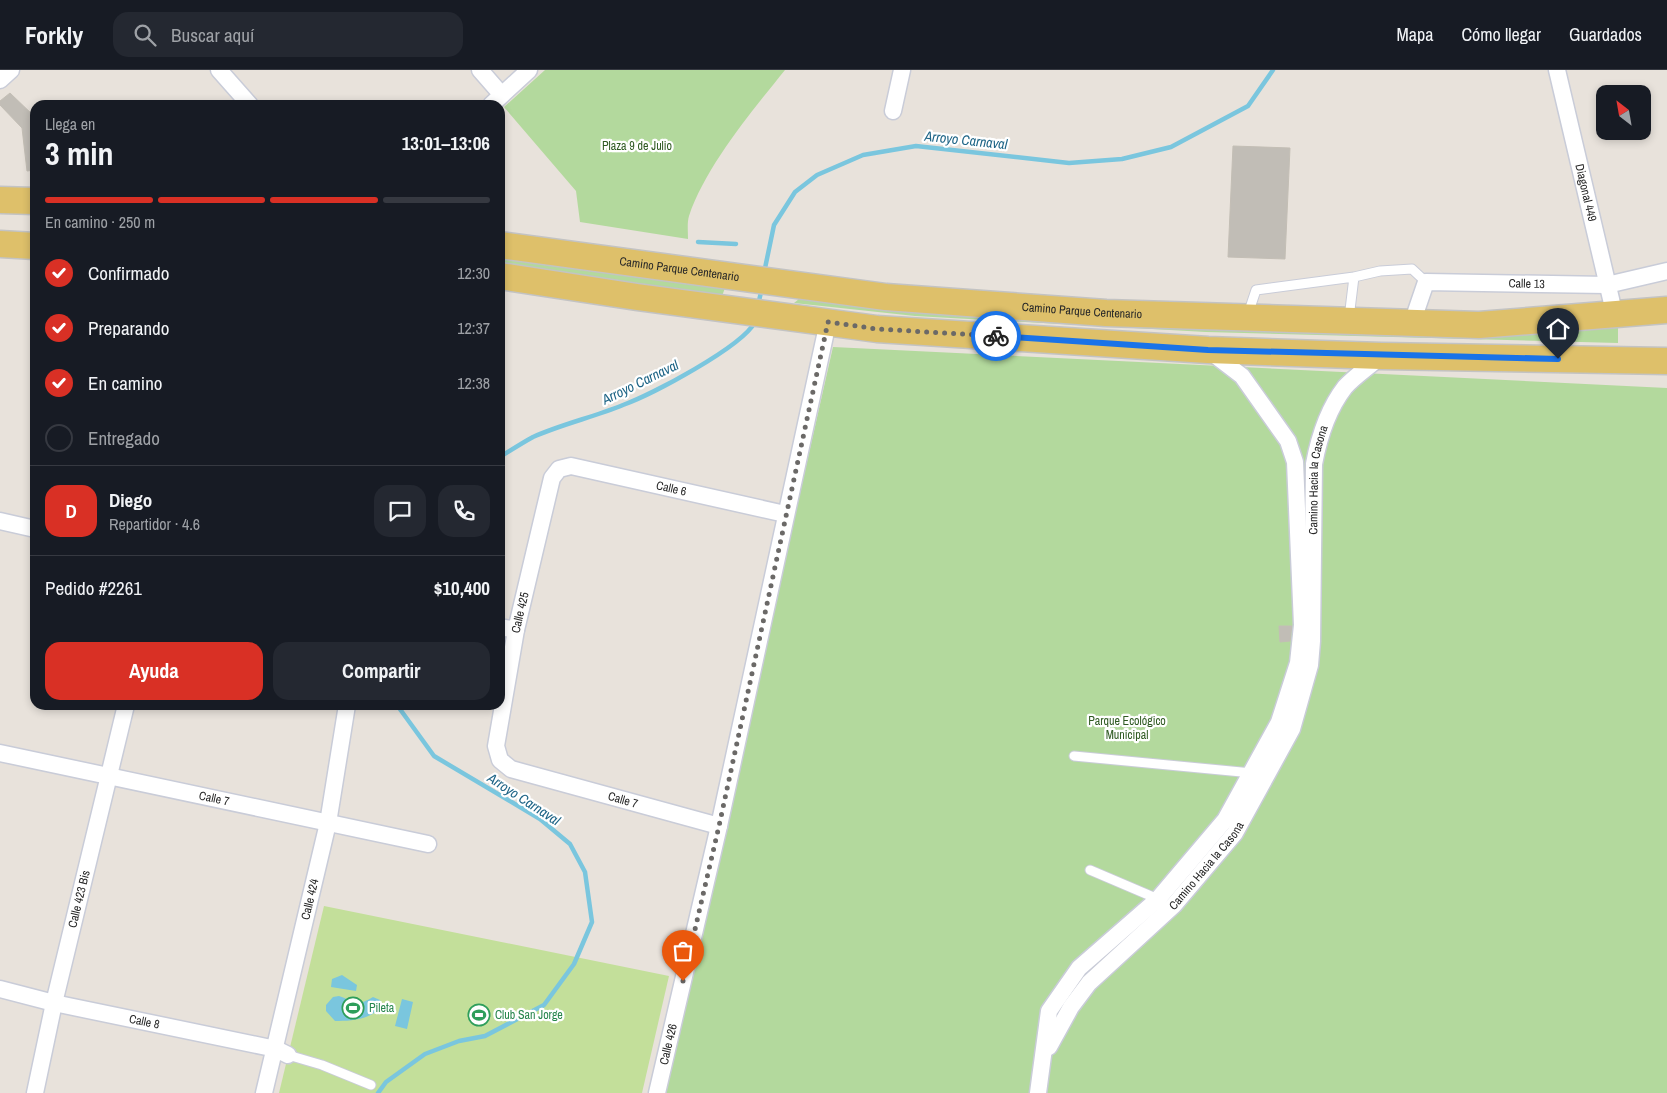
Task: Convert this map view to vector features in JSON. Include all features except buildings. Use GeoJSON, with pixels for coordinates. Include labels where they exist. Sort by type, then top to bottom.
{"type":"FeatureCollection","features":[{"type":"Feature","properties":{"kind":"main road"},"geometry":{"type":"LineString","coordinates":[[0,200],[30,201]]}},
{"type":"Feature","properties":{"kind":"main road"},"geometry":{"type":"LineString","coordinates":[[0,218],[30,218]]}},
{"type":"Feature","properties":{"kind":"main road"},"geometry":{"type":"LineString","coordinates":[[0,244],[30,246]]}},
{"type":"Feature","properties":{"kind":"main road","name":"Camino Parque Centenario"},"geometry":{"type":"LineString","coordinates":[[505,246],[886,297],[1096,312],[1479,325],[1615,316],[1667,310]]}},
{"type":"Feature","properties":{"kind":"main road"},"geometry":{"type":"LineString","coordinates":[[505,277],[709,307],[877,329],[1208,350],[1381,356],[1667,361]]}},
{"type":"Feature","properties":{"kind":"street"},"geometry":{"type":"LineString","coordinates":[[0,80],[11,70]]}},
{"type":"Feature","properties":{"kind":"street"},"geometry":{"type":"LineString","coordinates":[[219,70],[246,100]]}},
{"type":"Feature","properties":{"kind":"street"},"geometry":{"type":"LineString","coordinates":[[480,70],[496,100],[530,70]]}},
{"type":"Feature","properties":{"kind":"street"},"geometry":{"type":"LineString","coordinates":[[893,112],[902,70]]}},
{"type":"Feature","properties":{"kind":"street","name":"Diagonal 449"},"geometry":{"type":"LineString","coordinates":[[1557,70],[1615,316]]}},
{"type":"Feature","properties":{"kind":"street","name":"Calle 13"},"geometry":{"type":"LineString","coordinates":[[1426,282],[1607,285],[1667,271]]}},
{"type":"Feature","properties":{"kind":"street"},"geometry":{"type":"LineString","coordinates":[[1412,322],[1426,282]]}},
{"type":"Feature","properties":{"kind":"street","name":"Calle 426"},"geometry":{"type":"LineString","coordinates":[[657,1093],[719,826],[785,514],[816,321]]}},
{"type":"Feature","properties":{"kind":"street","name":"Camino Hacia la Casona"},"geometry":{"type":"LineString","coordinates":[[1208,350],[1242,376],[1288,441],[1295,462],[1307,633]]}},
{"type":"Feature","properties":{"kind":"street","name":"Camino Hacia la Casona"},"geometry":{"type":"LineString","coordinates":[[1038,1093],[1049,1011],[1063,989],[1079,968],[1167,896],[1254,780],[1279,722],[1307,633],[1314,464],[1318,443],[1325,422],[1345,388],[1381,356]]}},
{"type":"Feature","properties":{"kind":"street","name":"Calle 6"},"geometry":{"type":"LineString","coordinates":[[559,469],[571,466],[785,514]]}},
{"type":"Feature","properties":{"kind":"street","name":"Calle 425"},"geometry":{"type":"LineString","coordinates":[[505,658],[508,629],[552,478],[559,469]]}},
{"type":"Feature","properties":{"kind":"street"},"geometry":{"type":"LineString","coordinates":[[0,521],[30,528]]}},
{"type":"Feature","properties":{"kind":"street","name":"Calle 423 Bis"},"geometry":{"type":"LineString","coordinates":[[35,1093],[54,1003],[125,710]]}},
{"type":"Feature","properties":{"kind":"street","name":"Calle 424"},"geometry":{"type":"LineString","coordinates":[[264,1093],[282,1052],[328,823],[346,710]]}},
{"type":"Feature","properties":{"kind":"street","name":"Calle 425"},"geometry":{"type":"LineString","coordinates":[[500,710],[496,746],[500,760]]}},
{"type":"Feature","properties":{"kind":"street","name":"Calle 7"},"geometry":{"type":"LineString","coordinates":[[0,753],[428,844]]}},
{"type":"Feature","properties":{"kind":"street","name":"Calle 7"},"geometry":{"type":"LineString","coordinates":[[500,760],[511,769],[719,826]]}},
{"type":"Feature","properties":{"kind":"street","name":"Calle 8"},"geometry":{"type":"LineString","coordinates":[[0,989],[54,1003],[282,1052]]}},
{"type":"Feature","properties":{"kind":"lane"},"geometry":{"type":"LineString","coordinates":[[1247,317],[1256,290],[1354,277],[1380,271],[1412,269],[1426,282]]}},
{"type":"Feature","properties":{"kind":"lane"},"geometry":{"type":"LineString","coordinates":[[1349,320],[1354,277]]}},
{"type":"Feature","properties":{"kind":"lane"},"geometry":{"type":"LineString","coordinates":[[1074,756],[1254,780]]}},
{"type":"Feature","properties":{"kind":"lane"},"geometry":{"type":"LineString","coordinates":[[1090,870],[1167,896]]}},
{"type":"Feature","properties":{"kind":"lane"},"geometry":{"type":"LineString","coordinates":[[282,1052],[322,1065],[371,1085]]}},
{"type":"Feature","properties":{"kind":"green space","name":"Plaza 9 de Julio"},"geometry":{"type":"Polygon","coordinates":[[[545,70],[785,70],[731,140],[707,178],[689,216],[688,239],[580,222],[576,191],[505,106],[545,70]]]}},
{"type":"Feature","properties":{"kind":"green space"},"geometry":{"type":"Polygon","coordinates":[[[505,255],[725,288],[722,296],[505,266],[505,255]]]}},
{"type":"Feature","properties":{"kind":"green space"},"geometry":{"type":"Polygon","coordinates":[[[799,299],[1204,324],[1548,332],[1618,328],[1618,343],[1206,332],[915,316],[794,303],[799,299]]]}},
{"type":"Feature","properties":{"kind":"green space","name":"Parque Ecológico Municipal"},"geometry":{"type":"Polygon","coordinates":[[[833,347],[1667,388],[1667,1093],[664,1093],[833,347]]]}},
{"type":"Feature","properties":{"kind":"green space","name":"Club San Jorge"},"geometry":{"type":"Polygon","coordinates":[[[324,906],[669,976],[642,1093],[279,1093],[324,906]]]}},
{"type":"Feature","properties":{"kind":"water","name":"Pileta"},"geometry":{"type":"Polygon","coordinates":[[[342,975],[357,985],[356,991],[331,987],[332,979],[342,975]]]}},
{"type":"Feature","properties":{"kind":"water","name":"Pileta"},"geometry":{"type":"Polygon","coordinates":[[[339,996],[359,1003],[373,997],[380,1000],[382,1004],[368,1016],[354,1020],[335,1021],[326,1011],[326,1005],[333,997],[339,996]]]}},
{"type":"Feature","properties":{"kind":"water","name":"Pileta"},"geometry":{"type":"Polygon","coordinates":[[[402,999],[413,1002],[407,1029],[395,1026],[402,999]]]}},
{"type":"Feature","properties":{"kind":"waterway","name":"Arroyo Carnaval"},"geometry":{"type":"LineString","coordinates":[[764,273],[774,225],[795,192],[817,175],[863,155],[916,146],[1069,163],[1122,159],[1171,147],[1248,106],[1273,70]]}},
{"type":"Feature","properties":{"kind":"waterway"},"geometry":{"type":"LineString","coordinates":[[698,242],[736,244]]}},
{"type":"Feature","properties":{"kind":"waterway","name":"Arroyo Carnaval"},"geometry":{"type":"LineString","coordinates":[[758,305],[762,288]]}},
{"type":"Feature","properties":{"kind":"waterway","name":"Arroyo Carnaval"},"geometry":{"type":"LineString","coordinates":[[505,454],[533,437],[636,400],[674,381],[733,344],[755,322]]}},
{"type":"Feature","properties":{"kind":"waterway","name":"Arroyo Carnaval"},"geometry":{"type":"LineString","coordinates":[[378,1093],[386,1082],[425,1054],[459,1041],[485,1036],[544,1005],[574,964],[592,922],[585,872],[570,844],[540,819],[434,756],[401,710]]}},
{"type":"Feature","properties":{"kind":"way so far"},"geometry":{"type":"LineString","coordinates":[[683,981],[719,826],[828,322],[877,329],[996,336]]}},
{"type":"Feature","properties":{"kind":"place","name":"Pileta"},"geometry":{"type":"Point","coordinates":[353,1008]}},
{"type":"Feature","properties":{"kind":"place","name":"Club San Jorge"},"geometry":{"type":"Point","coordinates":[479,1015]}},
{"type":"Feature","properties":{"kind":"route"},"geometry":{"type":"LineString","coordinates":[[996,336],[1208,350],[1381,356],[1558,359]]}}]}
